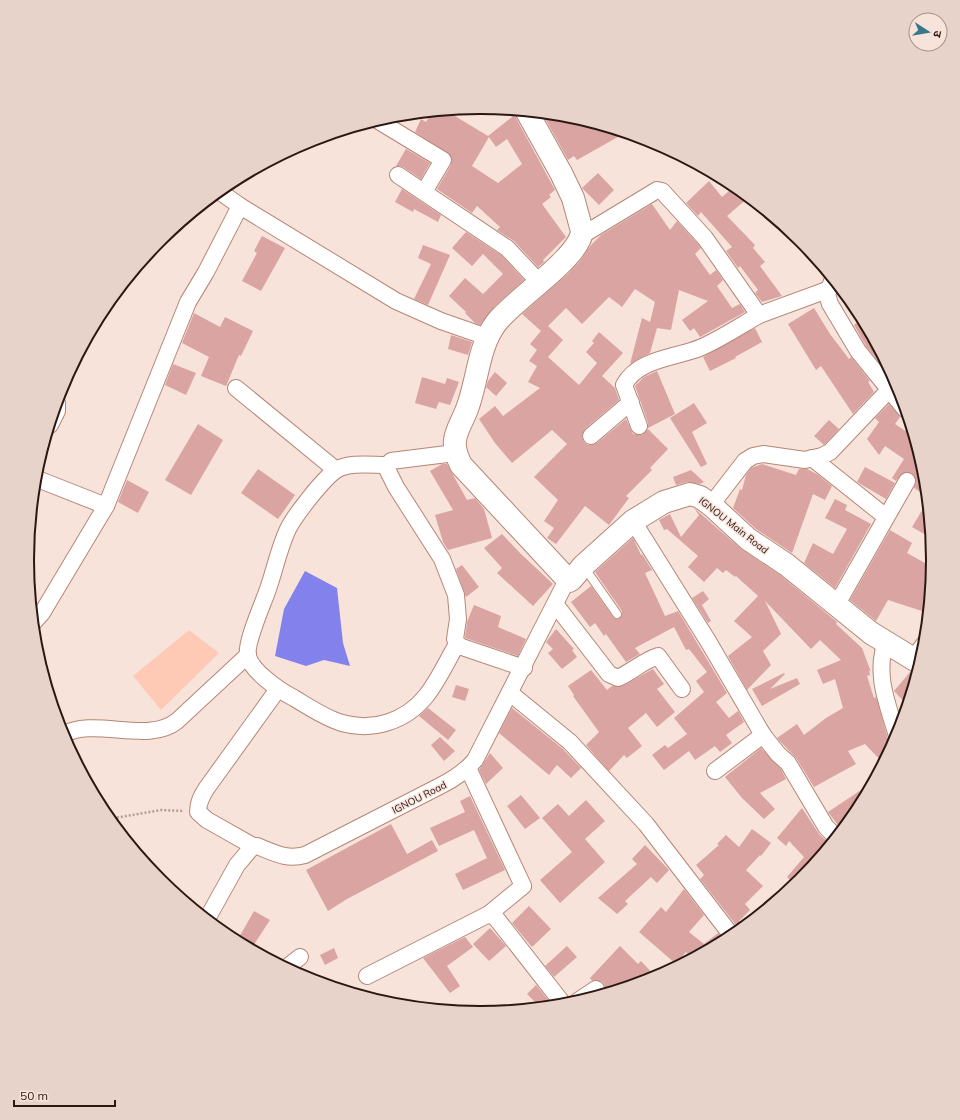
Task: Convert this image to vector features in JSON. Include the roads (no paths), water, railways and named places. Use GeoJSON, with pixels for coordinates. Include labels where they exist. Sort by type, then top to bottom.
{"type":"FeatureCollection","features":[{"type":"Feature","properties":{"kind":"street"},"geometry":{"type":"LineString","coordinates":[[530,117],[573,198],[582,231],[581,236],[579,243],[571,254],[497,321],[487,337],[467,408],[455,437],[455,453],[461,465],[575,573]]}},
{"type":"Feature","properties":{"kind":"street"},"geometry":{"type":"LineString","coordinates":[[385,125],[443,160],[424,192]]}},
{"type":"Feature","properties":{"kind":"street"},"geometry":{"type":"LineString","coordinates":[[398,174],[507,248],[539,282]]}},
{"type":"Feature","properties":{"kind":"street"},"geometry":{"type":"LineString","coordinates":[[581,236],[657,190],[662,191],[705,238],[759,316]]}},
{"type":"Feature","properties":{"kind":"street"},"geometry":{"type":"LineString","coordinates":[[224,195],[240,206],[396,301],[442,321],[487,337]]}},
{"type":"Feature","properties":{"kind":"street"},"geometry":{"type":"LineString","coordinates":[[38,618],[106,506],[188,302],[206,272],[240,206]]}},
{"type":"Feature","properties":{"kind":"street"},"geometry":{"type":"LineString","coordinates":[[639,426],[624,385],[627,379],[640,369],[664,358],[701,347],[759,316],[830,284]]}},
{"type":"Feature","properties":{"kind":"street"},"geometry":{"type":"LineString","coordinates":[[830,284],[827,297],[830,304],[858,351],[895,397]]}},
{"type":"Feature","properties":{"kind":"street"},"geometry":{"type":"LineString","coordinates":[[236,388],[336,470]]}},
{"type":"Feature","properties":{"kind":"street"},"geometry":{"type":"LineString","coordinates":[[711,505],[745,461],[753,456],[763,454],[805,460],[822,456],[830,452],[889,390]]}},
{"type":"Feature","properties":{"kind":"street"},"geometry":{"type":"LineString","coordinates":[[591,436],[631,402]]}},
{"type":"Feature","properties":{"kind":"street"},"geometry":{"type":"LineString","coordinates":[[455,453],[391,461],[386,465],[361,465],[336,470],[311,496],[289,528],[249,641],[248,655],[254,666],[278,689],[341,722],[356,726],[379,725],[404,716],[426,696],[457,644]]}},
{"type":"Feature","properties":{"kind":"street"},"geometry":{"type":"LineString","coordinates":[[812,458],[886,517]]}},
{"type":"Feature","properties":{"kind":"street"},"geometry":{"type":"LineString","coordinates":[[386,465],[396,487],[442,559],[456,595],[458,619],[455,639],[457,644],[524,668]]}},
{"type":"Feature","properties":{"kind":"street"},"geometry":{"type":"LineString","coordinates":[[42,481],[106,506]]}},
{"type":"Feature","properties":{"kind":"street"},"geometry":{"type":"LineString","coordinates":[[837,604],[907,481]]}},
{"type":"Feature","properties":{"kind":"street","name":"IGNOU Main Road"},"geometry":{"type":"LineString","coordinates":[[575,573],[633,521],[664,502],[690,494],[700,497],[711,505],[748,539],[787,565],[886,642],[916,654]]}},
{"type":"Feature","properties":{"kind":"street"},"geometry":{"type":"LineString","coordinates":[[633,521],[708,641],[763,735],[778,754],[788,763],[826,827],[833,834]]}},
{"type":"Feature","properties":{"kind":"street","name":"IGNOU Road"},"geometry":{"type":"LineString","coordinates":[[278,689],[206,789],[199,800],[198,812],[207,820],[253,846],[258,846],[284,857],[292,858],[305,855],[440,786],[455,778],[468,768],[475,760],[524,668],[555,604],[575,573]]}},
{"type":"Feature","properties":{"kind":"street"},"geometry":{"type":"LineString","coordinates":[[555,604],[609,674],[618,678],[633,671],[646,660],[658,656],[682,689]]}},
{"type":"Feature","properties":{"kind":"street"},"geometry":{"type":"LineString","coordinates":[[886,642],[881,655],[880,666],[883,688],[894,726]]}},
{"type":"Feature","properties":{"kind":"street"},"geometry":{"type":"LineString","coordinates":[[69,733],[83,728],[152,730],[172,725],[248,655]]}},
{"type":"Feature","properties":{"kind":"street"},"geometry":{"type":"LineString","coordinates":[[510,693],[570,742],[646,824],[728,931]]}},
{"type":"Feature","properties":{"kind":"street"},"geometry":{"type":"LineString","coordinates":[[715,771],[763,735]]}},
{"type":"Feature","properties":{"kind":"street"},"geometry":{"type":"LineString","coordinates":[[367,976],[489,914],[523,886],[468,768]]}},
{"type":"Feature","properties":{"kind":"street"},"geometry":{"type":"LineString","coordinates":[[209,915],[237,865],[253,846]]}},
{"type":"Feature","properties":{"kind":"street"},"geometry":{"type":"LineString","coordinates":[[489,914],[496,918],[559,998]]}},
{"type":"Feature","properties":{"kind":"street"},"geometry":{"type":"LineString","coordinates":[[291,964],[300,957]]}},
{"type":"Feature","properties":{"kind":"street"},"geometry":{"type":"LineString","coordinates":[[592,992],[596,989]]}},
{"type":"Feature","properties":{"kind":"lane"},"geometry":{"type":"LineString","coordinates":[[575,573],[617,614]]}}]}
